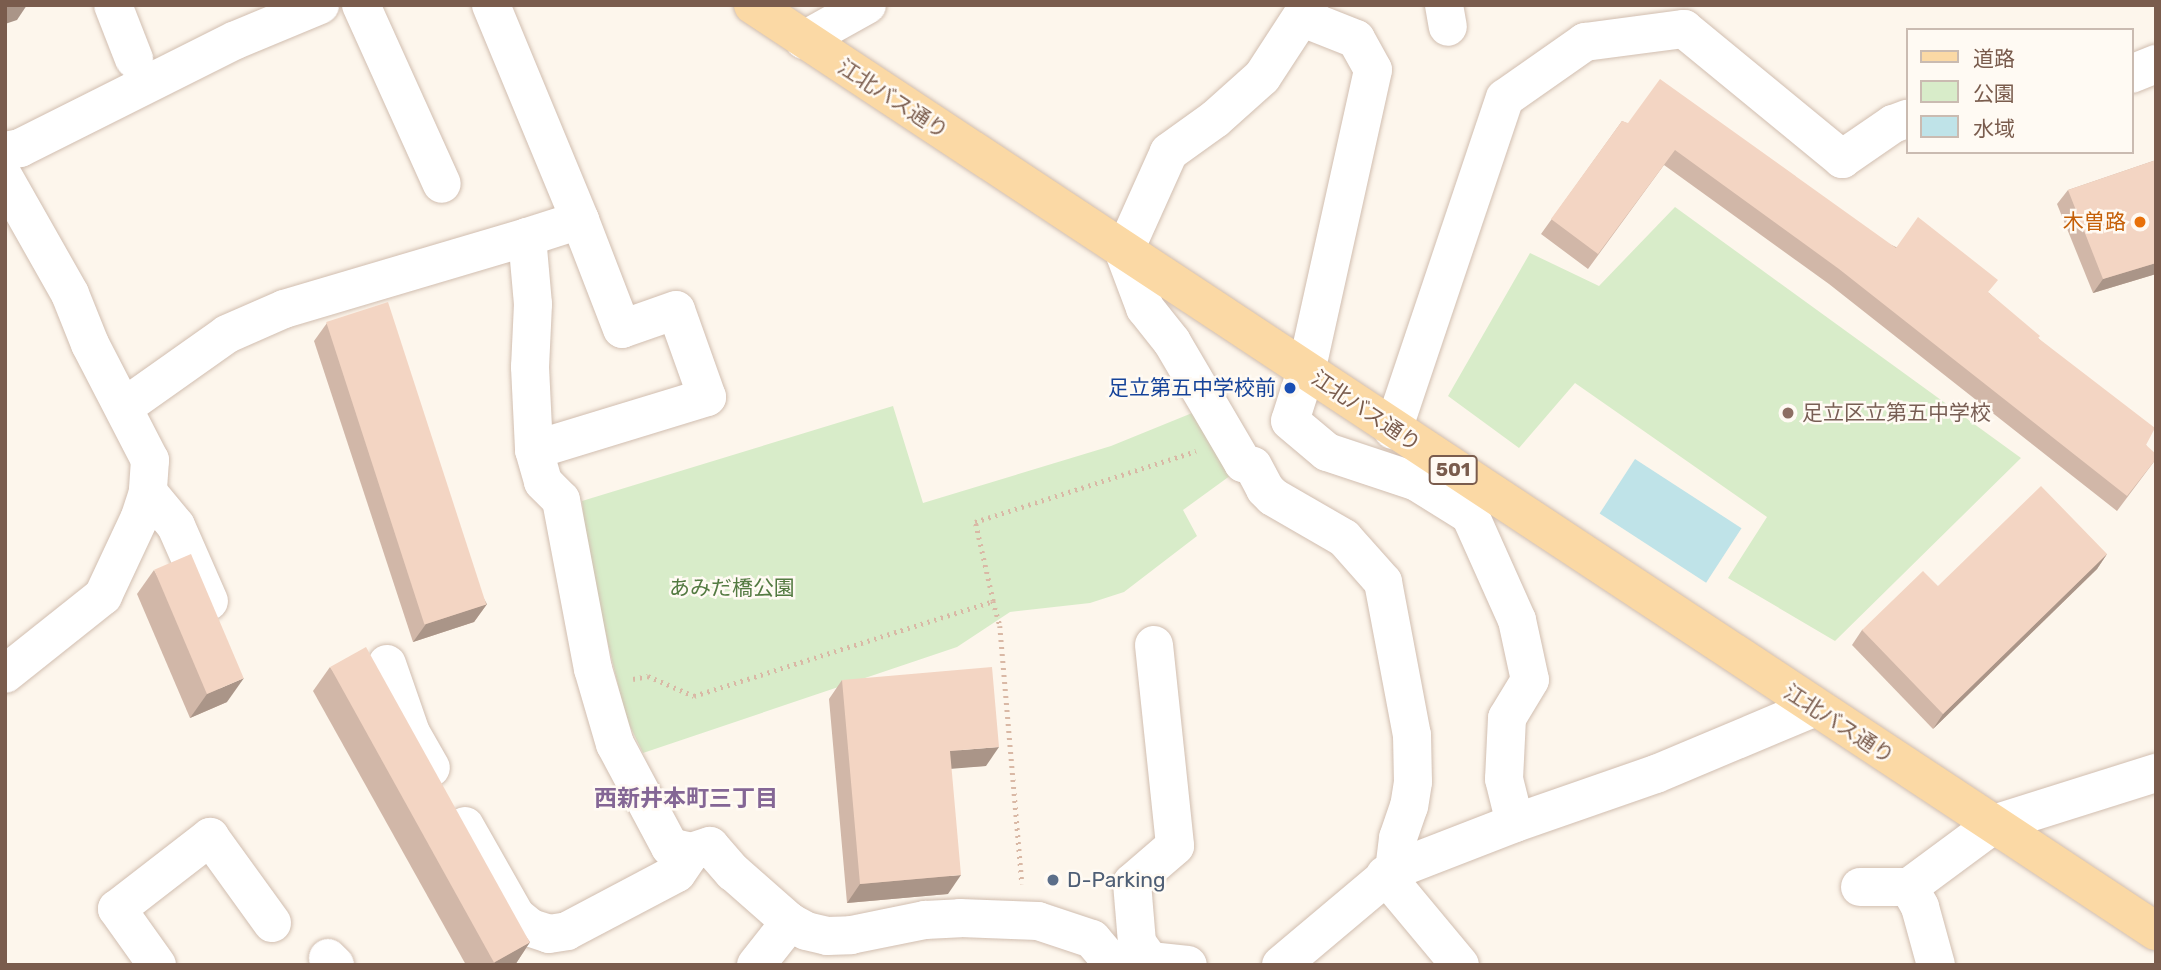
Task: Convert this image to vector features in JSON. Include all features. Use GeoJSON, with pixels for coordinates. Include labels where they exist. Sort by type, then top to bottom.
{"type":"FeatureCollection","features":[{"type":"Feature","properties":{"kind":"main road","name":"江北バス通り"},"geometry":{"type":"LineString","coordinates":[[753,5],[1814,708],[2156,931]]}},
{"type":"Feature","properties":{"kind":"street"},"geometry":{"type":"LineString","coordinates":[[113,5],[134,59]]}},
{"type":"Feature","properties":{"kind":"street"},"geometry":{"type":"LineString","coordinates":[[5,151],[20,148],[167,73],[272,14],[320,5]]}},
{"type":"Feature","properties":{"kind":"street"},"geometry":{"type":"LineString","coordinates":[[361,5],[442,184]]}},
{"type":"Feature","properties":{"kind":"street"},"geometry":{"type":"LineString","coordinates":[[491,5],[622,328],[676,310],[707,397],[534,450]]}},
{"type":"Feature","properties":{"kind":"street"},"geometry":{"type":"LineString","coordinates":[[804,40],[867,5]]}},
{"type":"Feature","properties":{"kind":"street"},"geometry":{"type":"LineString","coordinates":[[1390,873],[1413,782],[1412,735],[1383,582],[1344,538],[1273,497],[1265,489],[1253,466],[1236,451],[1172,342],[1145,308],[1124,252],[1169,152],[1215,119],[1262,77],[1306,11],[1356,39],[1373,70],[1306,370],[1290,421],[1327,452],[1417,482],[1470,515],[1517,620],[1530,680],[1507,718],[1504,779],[1516,823]]}},
{"type":"Feature","properties":{"kind":"street"},"geometry":{"type":"LineString","coordinates":[[1393,430],[1505,98],[1585,42],[1684,29],[1842,159],[1892,124],[1906,119]]}},
{"type":"Feature","properties":{"kind":"street"},"geometry":{"type":"LineString","coordinates":[[2133,73],[2156,64]]}},
{"type":"Feature","properties":{"kind":"street"},"geometry":{"type":"LineString","coordinates":[[5,179],[70,294],[90,345],[150,460],[148,492],[103,596],[5,674]]}},
{"type":"Feature","properties":{"kind":"street"},"geometry":{"type":"LineString","coordinates":[[124,407],[227,334],[284,309],[580,220]]}},
{"type":"Feature","properties":{"kind":"street"},"geometry":{"type":"LineString","coordinates":[[527,237],[533,304],[530,368],[534,450],[543,482],[561,500],[593,668],[615,744],[670,847],[691,852],[710,846],[733,872],[790,922],[806,931],[827,936],[876,932],[925,920],[960,918],[1038,921],[1092,939],[1130,961],[1188,965]]}},
{"type":"Feature","properties":{"kind":"street"},"geometry":{"type":"LineString","coordinates":[[148,492],[176,526],[224,637]]}},
{"type":"Feature","properties":{"kind":"street"},"geometry":{"type":"LineString","coordinates":[[1130,961],[1137,943],[1132,883],[1175,846],[1154,645]]}},
{"type":"Feature","properties":{"kind":"street"},"geometry":{"type":"LineString","coordinates":[[387,664],[411,733],[516,916],[531,928],[549,934],[567,931],[677,873],[691,852]]}},
{"type":"Feature","properties":{"kind":"street"},"geometry":{"type":"LineString","coordinates":[[1281,965],[1390,873],[1516,823],[1656,774],[1814,708]]}},
{"type":"Feature","properties":{"kind":"street"},"geometry":{"type":"LineString","coordinates":[[1860,887],[1909,887],[1994,824],[2156,774]]}},
{"type":"Feature","properties":{"kind":"street"},"geometry":{"type":"LineString","coordinates":[[157,965],[117,909],[210,837],[272,923]]}},
{"type":"Feature","properties":{"kind":"street"},"geometry":{"type":"LineString","coordinates":[[1390,873],[1460,965]]}},
{"type":"Feature","properties":{"kind":"street"},"geometry":{"type":"LineString","coordinates":[[1909,887],[1920,907],[1936,965]]}},
{"type":"Feature","properties":{"kind":"street"},"geometry":{"type":"LineString","coordinates":[[755,965],[790,922]]}},
{"type":"Feature","properties":{"kind":"path"},"geometry":{"type":"LineString","coordinates":[[1023,893],[1000,626],[975,522],[1149,468],[1236,451]]}},
{"type":"Feature","properties":{"kind":"path"},"geometry":{"type":"LineString","coordinates":[[623,680],[648,676],[694,696],[993,601]]}},
{"type":"Feature","properties":{"kind":"green space"},"geometry":{"type":"Polygon","coordinates":[[[1675,207],[2021,458],[1835,641],[1728,578],[1767,517],[1575,383],[1519,448],[1448,396],[1530,253],[1599,286],[1675,207]]]}},
{"type":"Feature","properties":{"kind":"green space","name":"あみだ橋公園"},"geometry":{"type":"Polygon","coordinates":[[[893,406],[923,503],[1111,446],[1202,409],[1238,470],[1183,510],[1197,536],[1124,592],[1090,603],[1010,612],[957,647],[643,753],[626,718],[588,561],[582,501],[893,406]]]}},
{"type":"Feature","properties":{"kind":"water"},"geometry":{"type":"Polygon","coordinates":[[[1635,459],[1742,528],[1706,583],[1600,514],[1635,459]]]}},
{"type":"Feature","properties":{"kind":"building"},"geometry":{"type":"Polygon","coordinates":[[[1660,79],[1896,248],[1918,217],[1998,280],[1988,292],[2040,336],[2038,338],[2155,428],[2146,445],[2156,454],[2156,459],[2127,496],[1839,269],[1675,150],[1598,254],[1551,219],[1622,121],[1628,123],[1660,79]]]}},
{"type":"Feature","properties":{"kind":"building"},"geometry":{"type":"Polygon","coordinates":[[[2156,160],[2156,263],[2103,279],[2068,190],[2156,160]]]}},
{"type":"Feature","properties":{"kind":"building"},"geometry":{"type":"Polygon","coordinates":[[[388,302],[486,604],[424,625],[326,322],[388,302]]]}},
{"type":"Feature","properties":{"kind":"building"},"geometry":{"type":"Polygon","coordinates":[[[2041,486],[2107,554],[1943,714],[1862,630],[1923,571],[1938,586],[2041,486]]]}},
{"type":"Feature","properties":{"kind":"building"},"geometry":{"type":"Polygon","coordinates":[[[191,554],[244,678],[207,694],[154,570],[191,554]]]}},
{"type":"Feature","properties":{"kind":"building"},"geometry":{"type":"Polygon","coordinates":[[[366,647],[530,943],[494,962],[330,667],[366,647]]]}},
{"type":"Feature","properties":{"kind":"building"},"geometry":{"type":"Polygon","coordinates":[[[992,667],[999,747],[950,751],[961,875],[860,884],[842,680],[992,667]]]}},
{"type":"Feature","properties":{"kind":"place","name":"木曽路"},"geometry":{"type":"Point","coordinates":[2140,222]}},
{"type":"Feature","properties":{"kind":"place","name":"足立第五中学校前"},"geometry":{"type":"Point","coordinates":[1290,388]}},
{"type":"Feature","properties":{"kind":"place","name":"足立区立第五中学校"},"geometry":{"type":"Point","coordinates":[1788,413]}},
{"type":"Feature","properties":{"kind":"place","name":"D-Parking"},"geometry":{"type":"Point","coordinates":[1053,880]}},
{"type":"Feature","properties":{"kind":"district","name":"西新井本町三丁目"},"geometry":{"type":"Point","coordinates":[686,798]}}]}
